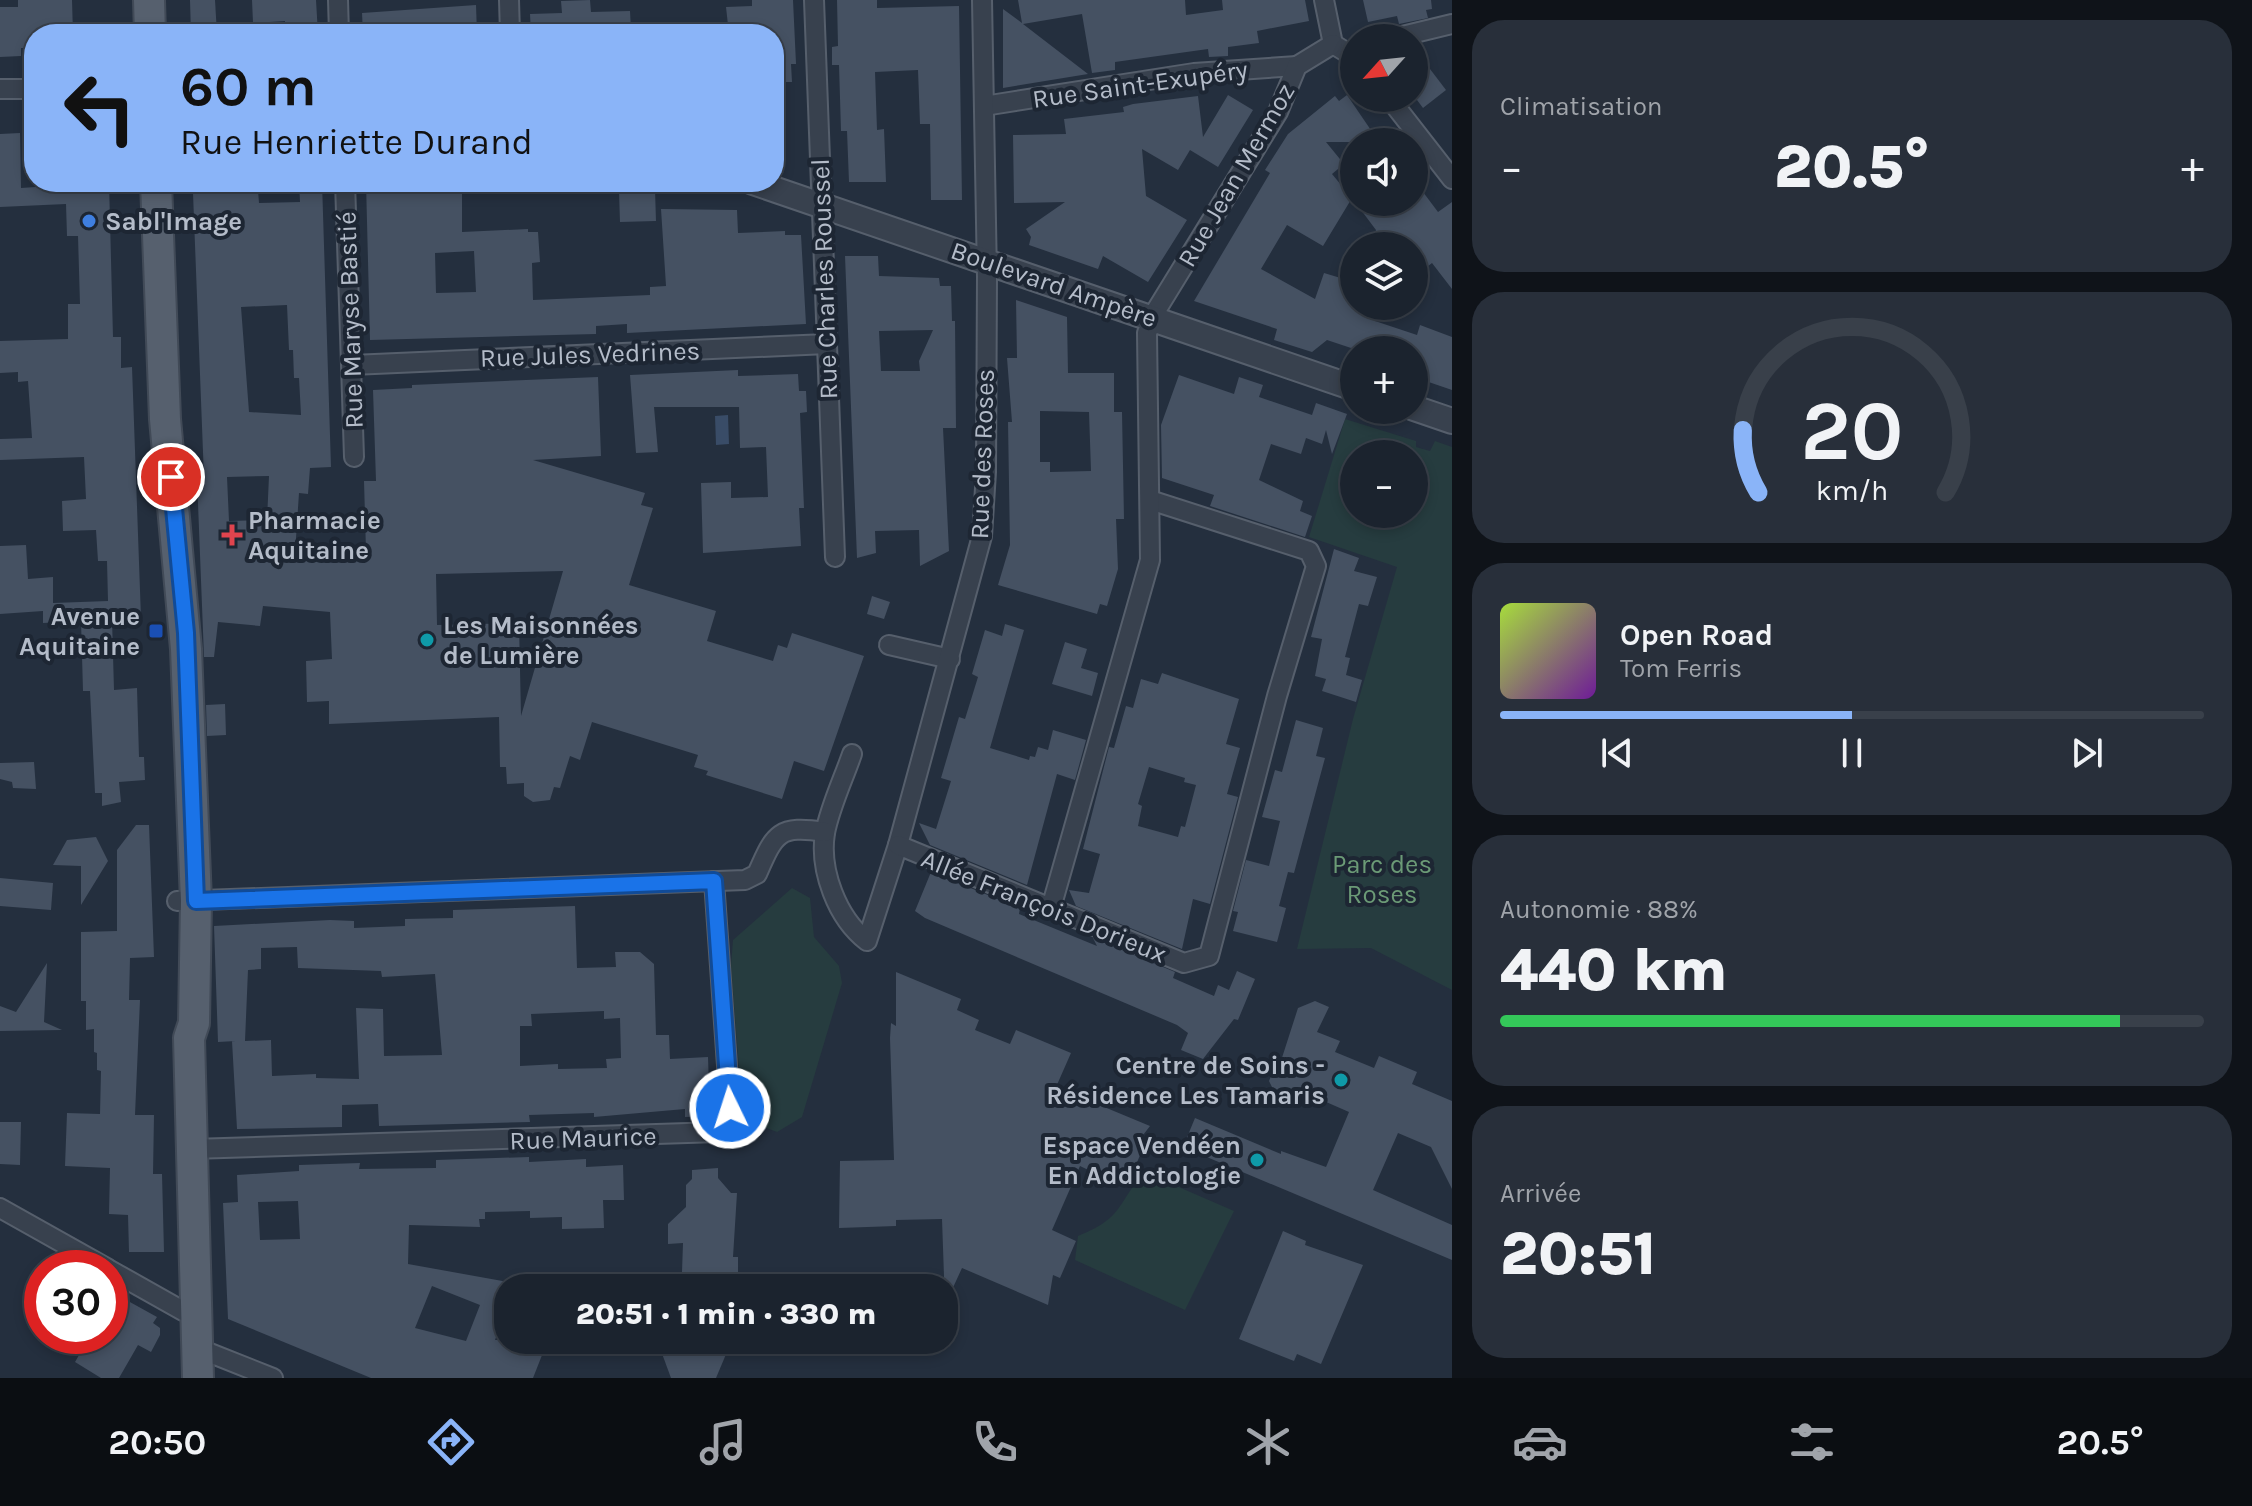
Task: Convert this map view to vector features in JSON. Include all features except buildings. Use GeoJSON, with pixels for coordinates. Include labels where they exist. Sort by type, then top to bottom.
{"type":"FeatureCollection","features":[{"type":"Feature","properties":{"kind":"main road"},"geometry":{"type":"LineString","coordinates":[[149,0],[150,24]]}},
{"type":"Feature","properties":{"kind":"main road"},"geometry":{"type":"LineString","coordinates":[[156,192],[165,419],[186,633],[187,901],[194,1023],[189,1038],[198,1365]]}},
{"type":"Feature","properties":{"kind":"street"},"geometry":{"type":"LineString","coordinates":[[338,0],[339,24]]}},
{"type":"Feature","properties":{"kind":"street"},"geometry":{"type":"LineString","coordinates":[[509,0],[510,24]]}},
{"type":"Feature","properties":{"kind":"street","name":"Rue Charles Roussel"},"geometry":{"type":"LineString","coordinates":[[814,0],[835,557]]}},
{"type":"Feature","properties":{"kind":"street","name":"Rue des Roses"},"geometry":{"type":"LineString","coordinates":[[825,832],[829,881],[846,920],[867,941],[898,845],[982,536],[986,472],[987,263],[982,0]]}},
{"type":"Feature","properties":{"kind":"street"},"geometry":{"type":"LineString","coordinates":[[1324,0],[1340,34]]}},
{"type":"Feature","properties":{"kind":"street"},"geometry":{"type":"LineString","coordinates":[[1428,30],[1452,24]]}},
{"type":"Feature","properties":{"kind":"street","name":"Rue Jean Mermoz"},"geometry":{"type":"LineString","coordinates":[[1153,318],[1278,112],[1297,66],[1340,53]]}},
{"type":"Feature","properties":{"kind":"street","name":"Rue Saint-Exupéry"},"geometry":{"type":"LineString","coordinates":[[984,106],[1194,73],[1297,66]]}},
{"type":"Feature","properties":{"kind":"street"},"geometry":{"type":"LineString","coordinates":[[0,89],[24,89]]}},
{"type":"Feature","properties":{"kind":"street"},"geometry":{"type":"LineString","coordinates":[[1400,112],[1452,179]]}},
{"type":"Feature","properties":{"kind":"street","name":"Rue Maryse Bastié"},"geometry":{"type":"LineString","coordinates":[[345,192],[354,457]]}},
{"type":"Feature","properties":{"kind":"street","name":"Boulevard Ampère"},"geometry":{"type":"LineString","coordinates":[[783,192],[1340,383]]}},
{"type":"Feature","properties":{"kind":"street"},"geometry":{"type":"LineString","coordinates":[[1051,908],[1150,560],[1146,344],[1153,318]]}},
{"type":"Feature","properties":{"kind":"street","name":"Rue Jules Vedrines"},"geometry":{"type":"LineString","coordinates":[[352,365],[827,344]]}},
{"type":"Feature","properties":{"kind":"street"},"geometry":{"type":"LineString","coordinates":[[1428,413],[1452,421]]}},
{"type":"Feature","properties":{"kind":"street","name":"Allée François Dorieux"},"geometry":{"type":"LineString","coordinates":[[898,845],[1184,963],[1209,956],[1277,696],[1316,566],[1309,551],[1150,500]]}},
{"type":"Feature","properties":{"kind":"street"},"geometry":{"type":"LineString","coordinates":[[889,645],[950,659]]}},
{"type":"Feature","properties":{"kind":"street"},"geometry":{"type":"LineString","coordinates":[[187,901],[753,877],[767,847],[781,833],[794,828],[825,832],[852,754]]}},
{"type":"Feature","properties":{"kind":"street","name":"Rue Maurice"},"geometry":{"type":"LineString","coordinates":[[192,1149],[719,1132],[726,1126],[730,1108],[714,881]]}},
{"type":"Feature","properties":{"kind":"street"},"geometry":{"type":"LineString","coordinates":[[0,1208],[74,1250]]}},
{"type":"Feature","properties":{"kind":"street"},"geometry":{"type":"LineString","coordinates":[[128,1280],[183,1311],[196,1312]]}},
{"type":"Feature","properties":{"kind":"street"},"geometry":{"type":"LineString","coordinates":[[198,1365],[210,1353],[273,1378]]}},
{"type":"Feature","properties":{"kind":"green space","name":"Parc des Roses"},"geometry":{"type":"Polygon","coordinates":[[[1343,424],[1361,424],[1413,440],[1340,440],[1340,528],[1428,528],[1428,450],[1435,441],[1452,447],[1452,990],[1371,948],[1297,949],[1353,719],[1397,567],[1309,537],[1343,424]]]}},
{"type":"Feature","properties":{"kind":"green space"},"geometry":{"type":"Polygon","coordinates":[[[792,888],[810,898],[814,937],[839,966],[842,983],[802,1117],[777,1132],[743,1119],[731,966],[733,940],[792,888]]]}},
{"type":"Feature","properties":{"kind":"green space"},"geometry":{"type":"Polygon","coordinates":[[[1144,1172],[1234,1211],[1185,1310],[1075,1260],[1078,1236],[1111,1217],[1144,1172]]]}},
{"type":"Feature","properties":{"kind":"water"},"geometry":{"type":"Polygon","coordinates":[[[728,415],[729,444],[716,445],[715,416],[728,415]]]}},
{"type":"Feature","properties":{"kind":"place","name":"Sabl'Image"},"geometry":{"type":"Point","coordinates":[89,221]}},
{"type":"Feature","properties":{"kind":"place","name":"Pharmacie Aquitaine"},"geometry":{"type":"Point","coordinates":[232,535]}},
{"type":"Feature","properties":{"kind":"place","name":"Avenue Aquitaine"},"geometry":{"type":"Point","coordinates":[156,631]}},
{"type":"Feature","properties":{"kind":"place","name":"Les Maisonnées de Lumière"},"geometry":{"type":"Point","coordinates":[427,640]}},
{"type":"Feature","properties":{"kind":"place","name":"Centre de Soins - Résidence Les Tamaris"},"geometry":{"type":"Point","coordinates":[1341,1080]}},
{"type":"Feature","properties":{"kind":"place","name":"Espace Vendéen En Addictologie"},"geometry":{"type":"Point","coordinates":[1257,1160]}},
{"type":"Feature","properties":{"kind":"route"},"geometry":{"type":"LineString","coordinates":[[171,477],[186,633],[196,901],[714,881],[730,1108]]}}]}
